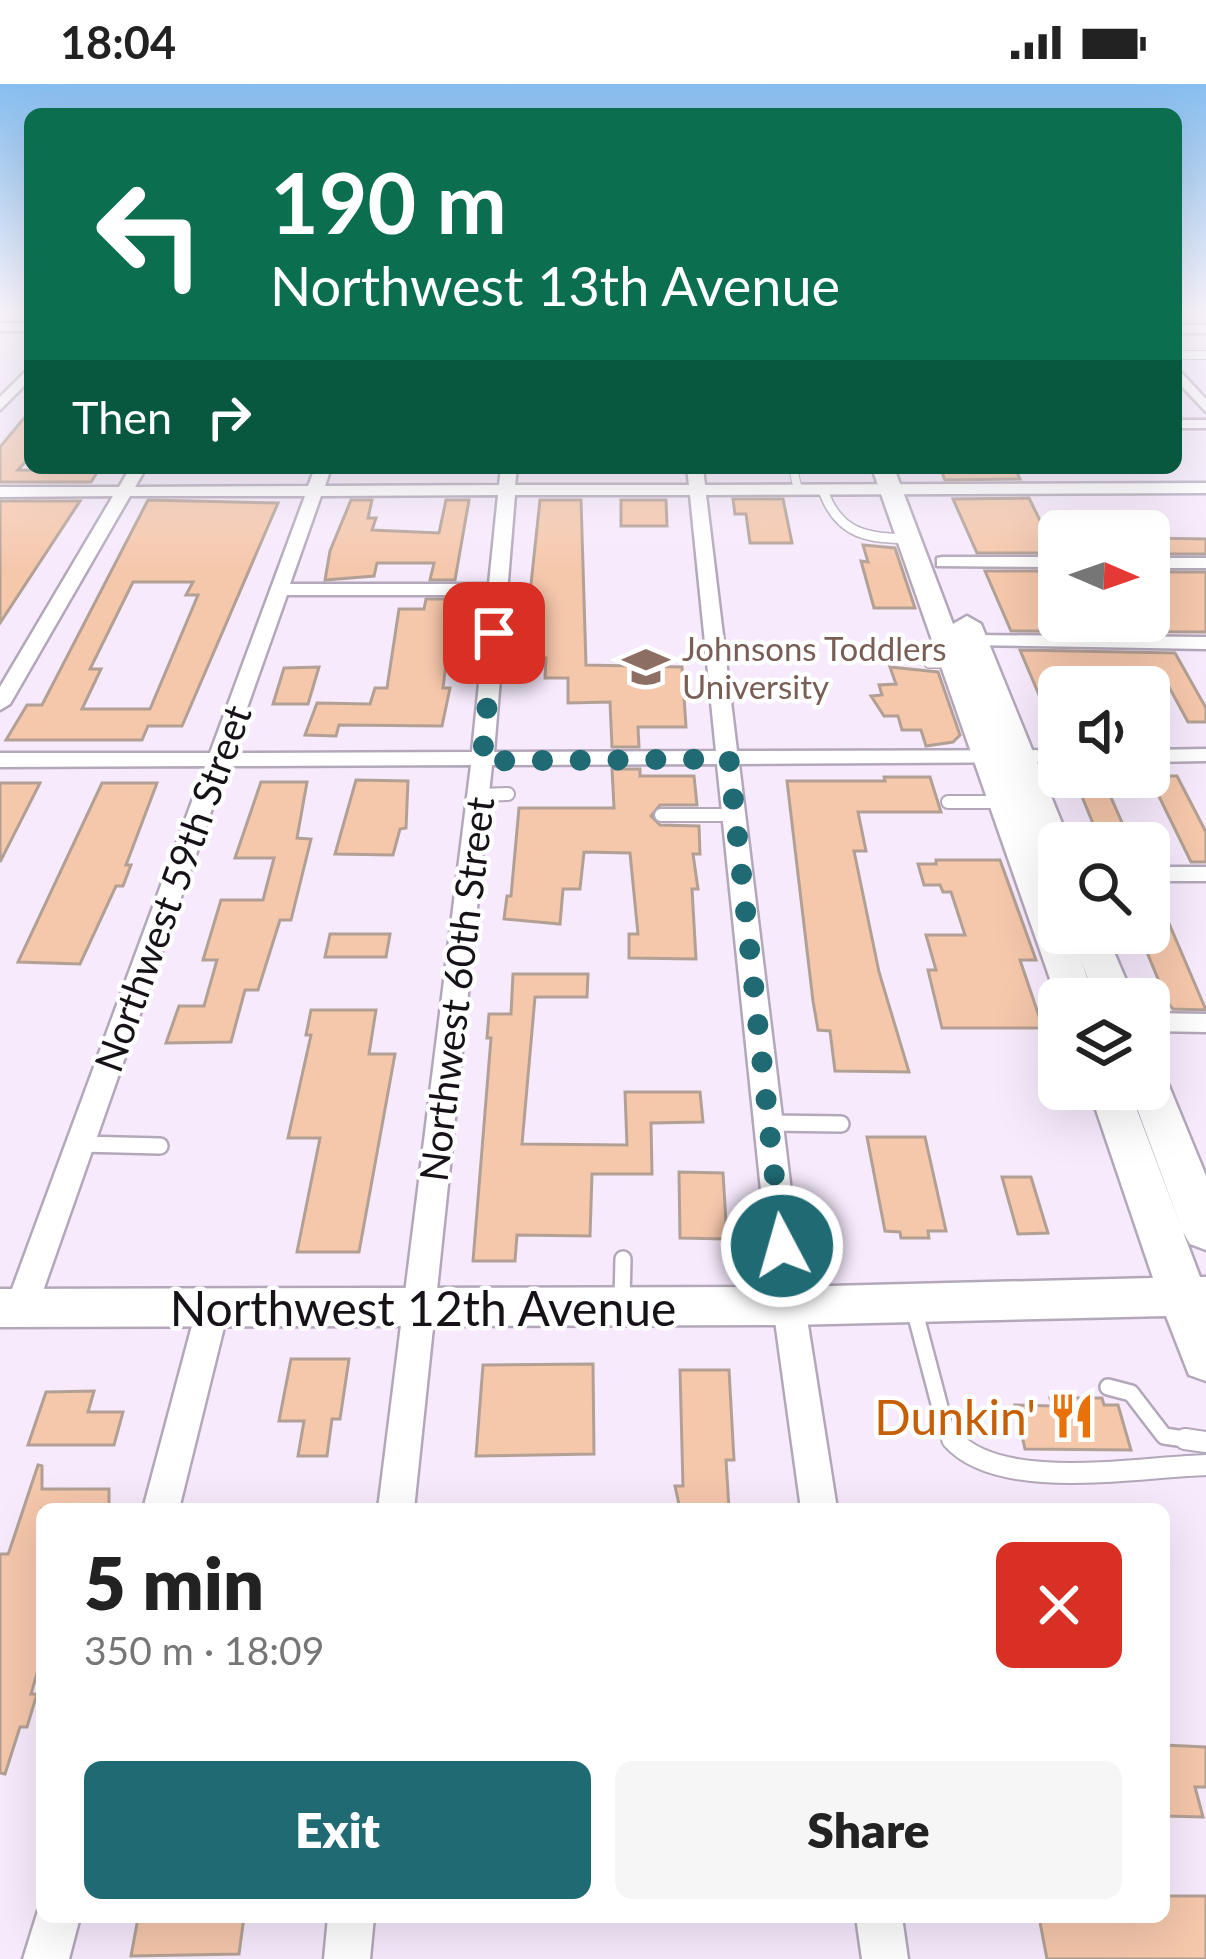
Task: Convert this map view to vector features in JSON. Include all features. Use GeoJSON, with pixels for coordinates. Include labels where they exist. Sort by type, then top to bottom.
{"type":"FeatureCollection","features":[{"type":"Feature","properties":{"kind":"main road"},"geometry":{"type":"LineString","coordinates":[[898,479],[909,538],[925,576]]}},
{"type":"Feature","properties":{"kind":"main road"},"geometry":{"type":"LineString","coordinates":[[898,479],[958,701],[1004,757],[1006,837],[1067,978]]}},
{"type":"Feature","properties":{"kind":"main road"},"geometry":{"type":"LineString","coordinates":[[946,649],[1039,822]]}},
{"type":"Feature","properties":{"kind":"main road"},"geometry":{"type":"LineString","coordinates":[[1118,1110],[1195,1296],[1206,1360]]}},
{"type":"Feature","properties":{"kind":"main road"},"geometry":{"type":"LineString","coordinates":[[1158,1110],[1206,1232]]}},
{"type":"Feature","properties":{"kind":"main road","name":"Northwest 12th Avenue"},"geometry":{"type":"LineString","coordinates":[[11,1308],[418,1307],[622,1283],[789,1306],[1195,1296]]}},
{"type":"Feature","properties":{"kind":"street"},"geometry":{"type":"LineString","coordinates":[[0,704],[134,474]]}},
{"type":"Feature","properties":{"kind":"street"},"geometry":{"type":"LineString","coordinates":[[0,492],[124,492],[318,480],[508,479],[697,479],[798,490],[898,479],[1206,488]]}},
{"type":"Feature","properties":{"kind":"street","name":"Northwest 60th Street"},"geometry":{"type":"LineString","coordinates":[[397,1503],[482,761],[508,479]]}},
{"type":"Feature","properties":{"kind":"street"},"geometry":{"type":"LineString","coordinates":[[697,479],[789,1306],[818,1503]]}},
{"type":"Feature","properties":{"kind":"street","name":"Northwest 59th Street"},"geometry":{"type":"LineString","coordinates":[[11,1308],[80,1144],[318,480]]}},
{"type":"Feature","properties":{"kind":"street"},"geometry":{"type":"LineString","coordinates":[[1170,563],[1206,563]]}},
{"type":"Feature","properties":{"kind":"street"},"geometry":{"type":"LineString","coordinates":[[925,576],[1038,564]]}},
{"type":"Feature","properties":{"kind":"street"},"geometry":{"type":"LineString","coordinates":[[278,589],[498,590]]}},
{"type":"Feature","properties":{"kind":"street"},"geometry":{"type":"LineString","coordinates":[[946,649],[1206,643]]}},
{"type":"Feature","properties":{"kind":"street"},"geometry":{"type":"LineString","coordinates":[[1170,756],[1206,755]]}},
{"type":"Feature","properties":{"kind":"street"},"geometry":{"type":"LineString","coordinates":[[0,760],[1038,756]]}},
{"type":"Feature","properties":{"kind":"street"},"geometry":{"type":"LineString","coordinates":[[1170,874],[1206,874]]}},
{"type":"Feature","properties":{"kind":"street"},"geometry":{"type":"LineString","coordinates":[[1170,1022],[1206,1023]]}},
{"type":"Feature","properties":{"kind":"street"},"geometry":{"type":"LineString","coordinates":[[163,1503],[213,1307]]}},
{"type":"Feature","properties":{"kind":"street"},"geometry":{"type":"LineString","coordinates":[[46,1959],[55,1923]]}},
{"type":"Feature","properties":{"kind":"street"},"geometry":{"type":"LineString","coordinates":[[346,1959],[350,1923]]}},
{"type":"Feature","properties":{"kind":"street"},"geometry":{"type":"LineString","coordinates":[[880,1923],[885,1959]]}},
{"type":"Feature","properties":{"kind":"lane"},"geometry":{"type":"LineString","coordinates":[[794,474],[798,490]]}},
{"type":"Feature","properties":{"kind":"lane"},"geometry":{"type":"LineString","coordinates":[[823,490],[831,518],[849,531],[864,538],[909,538]]}},
{"type":"Feature","properties":{"kind":"lane"},"geometry":{"type":"LineString","coordinates":[[478,795],[508,794]]}},
{"type":"Feature","properties":{"kind":"lane"},"geometry":{"type":"LineString","coordinates":[[948,802],[1005,802]]}},
{"type":"Feature","properties":{"kind":"lane"},"geometry":{"type":"LineString","coordinates":[[661,815],[735,815]]}},
{"type":"Feature","properties":{"kind":"lane"},"geometry":{"type":"LineString","coordinates":[[769,1123],[841,1124]]}},
{"type":"Feature","properties":{"kind":"lane"},"geometry":{"type":"LineString","coordinates":[[80,1144],[160,1146]]}},
{"type":"Feature","properties":{"kind":"lane"},"geometry":{"type":"LineString","coordinates":[[913,1304],[934,1389],[954,1444],[982,1462],[1036,1468],[1206,1465]]}},
{"type":"Feature","properties":{"kind":"lane"},"geometry":{"type":"LineString","coordinates":[[1108,1387],[1131,1393],[1164,1436],[1206,1442]]}},
{"type":"Feature","properties":{"kind":"building"},"geometry":{"type":"Polygon","coordinates":[[[24,418],[24,464],[18,470],[24,474],[96,474],[91,482],[0,482],[0,447],[24,418]]]}},
{"type":"Feature","properties":{"kind":"building"},"geometry":{"type":"Polygon","coordinates":[[[942,474],[1018,474],[1020,479],[945,480],[942,474]]]}},
{"type":"Feature","properties":{"kind":"building"},"geometry":{"type":"Polygon","coordinates":[[[1029,498],[1038,516],[1038,553],[977,553],[953,499],[1029,498]]]}},
{"type":"Feature","properties":{"kind":"building"},"geometry":{"type":"Polygon","coordinates":[[[733,499],[783,499],[792,543],[750,543],[746,514],[735,514],[733,499]]]}},
{"type":"Feature","properties":{"kind":"building"},"geometry":{"type":"Polygon","coordinates":[[[148,500],[278,503],[182,726],[148,726],[142,740],[6,740],[27,705],[42,705],[148,500]],[[133,582],[90,669],[101,669],[82,709],[150,709],[198,595],[186,595],[193,582],[133,582]]]}},
{"type":"Feature","properties":{"kind":"building"},"geometry":{"type":"Polygon","coordinates":[[[351,500],[372,500],[368,518],[376,518],[372,530],[439,533],[446,500],[469,500],[455,580],[430,580],[434,563],[377,563],[374,576],[325,580],[330,551],[351,500]]]}},
{"type":"Feature","properties":{"kind":"building"},"geometry":{"type":"Polygon","coordinates":[[[540,500],[581,500],[586,665],[682,667],[686,727],[638,727],[639,747],[612,747],[610,702],[568,703],[568,678],[545,678],[546,658],[537,658],[539,612],[528,612],[540,500]]]}},
{"type":"Feature","properties":{"kind":"building"},"geometry":{"type":"Polygon","coordinates":[[[621,500],[666,500],[667,526],[621,526],[621,500]]]}},
{"type":"Feature","properties":{"kind":"building"},"geometry":{"type":"Polygon","coordinates":[[[0,501],[80,501],[0,623],[0,501]]]}},
{"type":"Feature","properties":{"kind":"building"},"geometry":{"type":"Polygon","coordinates":[[[1170,538],[1206,539],[1206,554],[1170,554],[1170,538]]]}},
{"type":"Feature","properties":{"kind":"building"},"geometry":{"type":"Polygon","coordinates":[[[863,545],[895,548],[915,608],[874,608],[861,561],[868,562],[863,545]]]}},
{"type":"Feature","properties":{"kind":"building"},"geometry":{"type":"Polygon","coordinates":[[[985,571],[1038,571],[1038,631],[1011,631],[985,571]]]}},
{"type":"Feature","properties":{"kind":"building"},"geometry":{"type":"Polygon","coordinates":[[[1170,572],[1206,572],[1206,632],[1170,632],[1170,572]]]}},
{"type":"Feature","properties":{"kind":"building"},"geometry":{"type":"Polygon","coordinates":[[[426,599],[452,599],[450,610],[457,610],[447,655],[443,688],[450,688],[442,726],[339,725],[336,736],[305,735],[317,703],[370,704],[375,688],[387,688],[399,609],[424,609],[426,599]]]}},
{"type":"Feature","properties":{"kind":"building"},"geometry":{"type":"Polygon","coordinates":[[[1020,650],[1175,653],[1206,708],[1206,722],[1188,722],[1170,689],[1170,666],[1038,666],[1038,692],[1020,650]]]}},
{"type":"Feature","properties":{"kind":"building"},"geometry":{"type":"Polygon","coordinates":[[[319,667],[308,704],[273,704],[284,668],[319,667]]]}},
{"type":"Feature","properties":{"kind":"building"},"geometry":{"type":"Polygon","coordinates":[[[890,667],[938,672],[960,735],[953,742],[926,746],[921,730],[902,730],[898,716],[884,716],[871,696],[882,695],[879,685],[896,684],[890,667]]]}},
{"type":"Feature","properties":{"kind":"building"},"geometry":{"type":"Polygon","coordinates":[[[612,769],[640,769],[640,776],[694,776],[697,805],[660,805],[651,816],[660,825],[699,826],[700,854],[693,854],[698,889],[692,889],[696,959],[629,958],[629,934],[638,934],[630,853],[584,852],[580,889],[563,889],[560,924],[504,919],[507,896],[511,896],[519,808],[614,808],[612,769]]]}},
{"type":"Feature","properties":{"kind":"building"},"geometry":{"type":"Polygon","coordinates":[[[1170,776],[1177,776],[1206,832],[1206,862],[1191,862],[1160,798],[1170,798],[1170,776]]]}},
{"type":"Feature","properties":{"kind":"building"},"geometry":{"type":"Polygon","coordinates":[[[884,777],[930,777],[941,812],[858,812],[866,851],[854,851],[879,972],[909,1072],[835,1071],[830,1031],[818,1030],[813,1001],[787,781],[885,781],[884,777]]]}},
{"type":"Feature","properties":{"kind":"building"},"geometry":{"type":"Polygon","coordinates":[[[356,780],[408,781],[406,828],[400,829],[393,855],[335,854],[356,780]]]}},
{"type":"Feature","properties":{"kind":"building"},"geometry":{"type":"Polygon","coordinates":[[[261,782],[307,782],[297,838],[311,839],[291,920],[280,920],[258,990],[245,990],[231,1042],[166,1043],[179,1006],[204,1006],[217,960],[203,960],[221,900],[263,900],[274,858],[235,858],[261,782]]]}},
{"type":"Feature","properties":{"kind":"building"},"geometry":{"type":"Polygon","coordinates":[[[0,783],[40,783],[0,862],[0,783]]]}},
{"type":"Feature","properties":{"kind":"building"},"geometry":{"type":"Polygon","coordinates":[[[102,783],[157,783],[126,865],[131,865],[123,886],[116,886],[80,964],[18,962],[102,783]]]}},
{"type":"Feature","properties":{"kind":"building"},"geometry":{"type":"Polygon","coordinates":[[[1083,798],[1111,798],[1122,822],[1092,822],[1083,798]]]}},
{"type":"Feature","properties":{"kind":"building"},"geometry":{"type":"Polygon","coordinates":[[[936,860],[1000,860],[1036,960],[1020,960],[1038,1013],[1038,1028],[942,1028],[928,970],[936,970],[926,935],[965,935],[951,892],[943,892],[940,885],[924,885],[918,864],[936,864],[936,860]]]}},
{"type":"Feature","properties":{"kind":"building"},"geometry":{"type":"Polygon","coordinates":[[[1170,926],[1206,1010],[1173,1009],[1170,978],[1158,978],[1148,954],[1170,954],[1170,926]]]}},
{"type":"Feature","properties":{"kind":"building"},"geometry":{"type":"Polygon","coordinates":[[[330,934],[390,934],[386,957],[325,957],[330,934]]]}},
{"type":"Feature","properties":{"kind":"building"},"geometry":{"type":"Polygon","coordinates":[[[513,974],[588,974],[587,997],[535,997],[522,1144],[627,1145],[625,1092],[700,1092],[703,1122],[651,1123],[652,1174],[592,1174],[590,1236],[517,1235],[515,1261],[473,1261],[489,1014],[511,1014],[513,974]]]}},
{"type":"Feature","properties":{"kind":"building"},"geometry":{"type":"Polygon","coordinates":[[[311,1010],[376,1010],[369,1054],[395,1054],[359,1252],[297,1252],[320,1138],[288,1138],[311,1035],[306,1035],[311,1010]]]}},
{"type":"Feature","properties":{"kind":"building"},"geometry":{"type":"Polygon","coordinates":[[[867,1137],[925,1137],[946,1231],[928,1231],[929,1238],[901,1238],[900,1232],[885,1231],[867,1137]]]}},
{"type":"Feature","properties":{"kind":"building"},"geometry":{"type":"Polygon","coordinates":[[[679,1172],[723,1173],[727,1239],[680,1238],[679,1172]]]}},
{"type":"Feature","properties":{"kind":"building"},"geometry":{"type":"Polygon","coordinates":[[[1002,1177],[1031,1177],[1048,1233],[1018,1234],[1002,1177]]]}},
{"type":"Feature","properties":{"kind":"building"},"geometry":{"type":"Polygon","coordinates":[[[291,1359],[349,1359],[340,1419],[332,1419],[327,1456],[298,1456],[304,1421],[279,1421],[291,1359]]]}},
{"type":"Feature","properties":{"kind":"building"},"geometry":{"type":"Polygon","coordinates":[[[593,1364],[594,1454],[476,1456],[483,1365],[593,1364]]]}},
{"type":"Feature","properties":{"kind":"building"},"geometry":{"type":"Polygon","coordinates":[[[680,1370],[729,1370],[734,1460],[726,1460],[729,1503],[679,1503],[675,1486],[683,1486],[680,1370]]]}},
{"type":"Feature","properties":{"kind":"building"},"geometry":{"type":"Polygon","coordinates":[[[94,1391],[88,1412],[123,1412],[114,1445],[28,1445],[46,1392],[94,1391]]]}},
{"type":"Feature","properties":{"kind":"building"},"geometry":{"type":"Polygon","coordinates":[[[1050,1398],[1102,1398],[1104,1405],[1118,1405],[1131,1450],[1025,1449],[1015,1405],[1052,1406],[1050,1398]]]}},
{"type":"Feature","properties":{"kind":"building"},"geometry":{"type":"Polygon","coordinates":[[[38,1465],[42,1466],[42,1489],[109,1489],[109,1503],[36,1503],[36,1677],[31,1694],[36,1697],[27,1727],[20,1727],[5,1774],[0,1773],[0,1554],[8,1554],[38,1465]]]}},
{"type":"Feature","properties":{"kind":"building"},"geometry":{"type":"Polygon","coordinates":[[[1170,1745],[1206,1747],[1206,1787],[1195,1787],[1203,1817],[1170,1816],[1170,1745]]]}},
{"type":"Feature","properties":{"kind":"building"},"geometry":{"type":"Polygon","coordinates":[[[1170,1896],[1206,1896],[1206,1959],[1047,1959],[1040,1923],[1170,1923],[1170,1896]]]}},
{"type":"Feature","properties":{"kind":"building"},"geometry":{"type":"Polygon","coordinates":[[[137,1923],[243,1923],[239,1954],[131,1956],[137,1923]]]}},
{"type":"Feature","properties":{"kind":"place","name":"Johnsons Toddlers University"},"geometry":{"type":"Point","coordinates":[646,667]}},
{"type":"Feature","properties":{"kind":"place","name":"Dunkin'"},"geometry":{"type":"Point","coordinates":[1072,1416]}},
{"type":"Feature","properties":{"kind":"route"},"geometry":{"type":"LineString","coordinates":[[494,633],[482,761],[729,759],[782,1246]]}}]}
